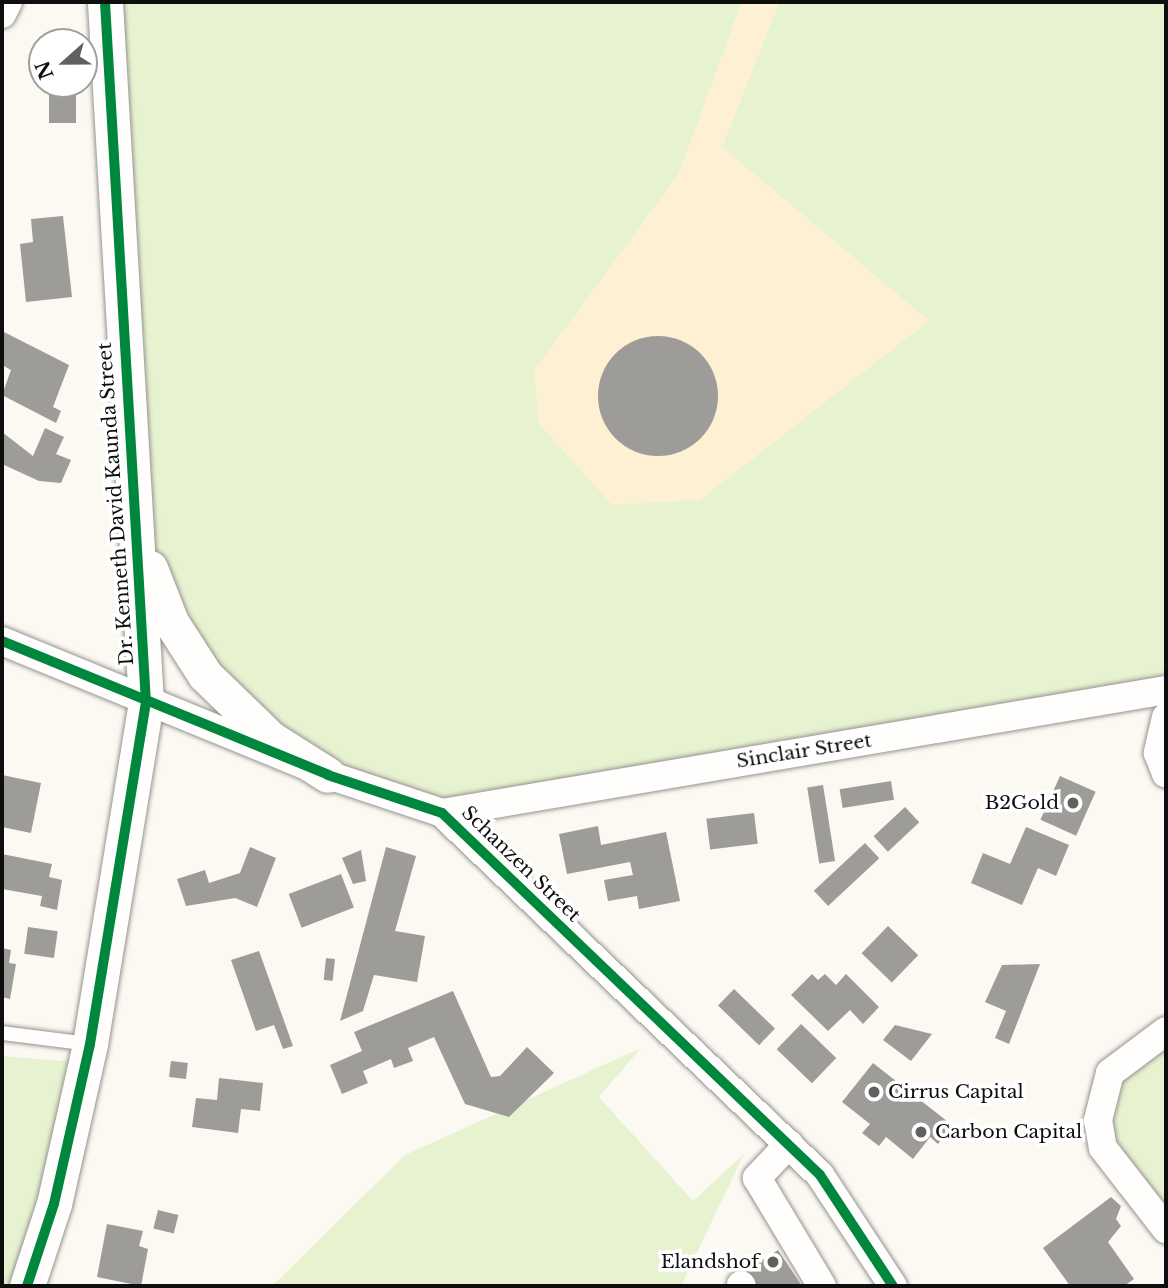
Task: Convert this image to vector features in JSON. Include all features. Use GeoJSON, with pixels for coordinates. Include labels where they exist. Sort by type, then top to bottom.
{"type":"FeatureCollection","features":[{"type":"Feature","properties":{"kind":"street"},"geometry":{"type":"LineString","coordinates":[[2,14],[8,2]]}},
{"type":"Feature","properties":{"kind":"street","name":"Dr. Kenneth David Kaunda Street"},"geometry":{"type":"LineString","coordinates":[[27,1286],[54,1203],[90,1044],[146,703],[140,542],[115,246],[104,2]]}},
{"type":"Feature","properties":{"kind":"street"},"geometry":{"type":"LineString","coordinates":[[140,542],[171,622],[205,675],[271,739],[328,775]]}},
{"type":"Feature","properties":{"kind":"street","name":"Schanzen Street"},"geometry":{"type":"LineString","coordinates":[[2,641],[146,703],[328,775],[442,813],[789,1144],[860,1228],[893,1286]]}},
{"type":"Feature","properties":{"kind":"street","name":"Sinclair Street"},"geometry":{"type":"LineString","coordinates":[[442,813],[1166,691]]}},
{"type":"Feature","properties":{"kind":"street"},"geometry":{"type":"LineString","coordinates":[[1166,717],[1158,753],[1166,774]]}},
{"type":"Feature","properties":{"kind":"street"},"geometry":{"type":"LineString","coordinates":[[1166,1031],[1110,1073],[1098,1120],[1103,1148],[1166,1229]]}},
{"type":"Feature","properties":{"kind":"street"},"geometry":{"type":"LineString","coordinates":[[789,1144],[757,1178],[822,1286]]}},
{"type":"Feature","properties":{"kind":"lane"},"geometry":{"type":"LineString","coordinates":[[2,1033],[90,1044]]}},
{"type":"Feature","properties":{"kind":"green space"},"geometry":{"type":"Polygon","coordinates":[[[105,2],[742,2],[679,174],[534,371],[877,359],[929,321],[722,147],[779,2],[1166,2],[1166,690],[442,813],[328,775],[205,675],[140,542],[105,2]]]}},
{"type":"Feature","properties":{"kind":"green space"},"geometry":{"type":"Polygon","coordinates":[[[1166,1031],[1166,1229],[1130,1189],[1102,1095],[1166,1031]]]}},
{"type":"Feature","properties":{"kind":"green space"},"geometry":{"type":"Polygon","coordinates":[[[641,1048],[599,1097],[693,1201],[744,1154],[681,1286],[272,1286],[405,1155],[641,1048]]]}},
{"type":"Feature","properties":{"kind":"green space"},"geometry":{"type":"Polygon","coordinates":[[[2,1056],[86,1063],[27,1286],[2,1286],[2,1056]]]}},
{"type":"Feature","properties":{"kind":"sand"},"geometry":{"type":"Polygon","coordinates":[[[742,2],[779,2],[722,147],[929,321],[700,500],[612,505],[539,424],[534,371],[679,174],[742,2]]]}},
{"type":"Feature","properties":{"kind":"building"},"geometry":{"type":"Polygon","coordinates":[[[49,98],[76,98],[76,123],[49,123],[49,98]]]}},
{"type":"Feature","properties":{"kind":"building"},"geometry":{"type":"Polygon","coordinates":[[[63,216],[72,297],[26,302],[20,244],[33,242],[31,219],[63,216]]]}},
{"type":"Feature","properties":{"kind":"building"},"geometry":{"type":"Polygon","coordinates":[[[2,331],[69,365],[53,407],[61,411],[56,423],[2,395],[11,370],[2,365],[2,331]]]}},
{"type":"Feature","properties":{"kind":"building"},"geometry":{"type":"Polygon","coordinates":[[[658,336],[681,341],[700,354],[713,373],[718,396],[713,419],[700,438],[681,451],[658,456],[635,451],[616,438],[603,419],[598,396],[603,373],[616,354],[635,341],[658,336]]]}},
{"type":"Feature","properties":{"kind":"building"},"geometry":{"type":"Polygon","coordinates":[[[45,428],[64,437],[56,454],[71,460],[61,483],[39,481],[2,464],[2,432],[33,456],[45,428]]]}},
{"type":"Feature","properties":{"kind":"building"},"geometry":{"type":"Polygon","coordinates":[[[2,775],[41,783],[31,833],[2,827],[2,775]]]}},
{"type":"Feature","properties":{"kind":"building"},"geometry":{"type":"Polygon","coordinates":[[[1060,776],[1096,792],[1076,836],[1040,820],[1060,776]]]}},
{"type":"Feature","properties":{"kind":"building"},"geometry":{"type":"Polygon","coordinates":[[[891,781],[894,800],[843,808],[840,789],[891,781]]]}},
{"type":"Feature","properties":{"kind":"building"},"geometry":{"type":"Polygon","coordinates":[[[823,785],[835,861],[819,864],[807,788],[823,785]]]}},
{"type":"Feature","properties":{"kind":"building"},"geometry":{"type":"Polygon","coordinates":[[[905,807],[919,822],[888,852],[874,836],[905,807]]]}},
{"type":"Feature","properties":{"kind":"building"},"geometry":{"type":"Polygon","coordinates":[[[754,813],[758,844],[710,850],[706,819],[754,813]]]}},
{"type":"Feature","properties":{"kind":"building"},"geometry":{"type":"Polygon","coordinates":[[[598,826],[601,845],[666,832],[680,901],[639,909],[637,896],[608,901],[604,880],[633,875],[630,862],[567,874],[559,834],[598,826]]]}},
{"type":"Feature","properties":{"kind":"building"},"geometry":{"type":"Polygon","coordinates":[[[1026,827],[1069,845],[1056,876],[1038,868],[1022,905],[971,883],[983,853],[1010,864],[1026,827]]]}},
{"type":"Feature","properties":{"kind":"building"},"geometry":{"type":"Polygon","coordinates":[[[865,843],[879,858],[828,906],[814,891],[865,843]]]}},
{"type":"Feature","properties":{"kind":"building"},"geometry":{"type":"Polygon","coordinates":[[[250,847],[276,858],[257,907],[235,898],[186,906],[177,879],[205,870],[209,883],[240,873],[250,847]]]}},
{"type":"Feature","properties":{"kind":"building"},"geometry":{"type":"Polygon","coordinates":[[[386,847],[416,856],[395,931],[425,936],[417,982],[374,975],[363,1011],[340,1021],[386,847]]]}},
{"type":"Feature","properties":{"kind":"building"},"geometry":{"type":"Polygon","coordinates":[[[361,850],[366,881],[353,884],[342,858],[361,850]]]}},
{"type":"Feature","properties":{"kind":"building"},"geometry":{"type":"Polygon","coordinates":[[[2,854],[52,864],[49,877],[62,880],[57,910],[40,906],[42,896],[2,889],[2,854]]]}},
{"type":"Feature","properties":{"kind":"building"},"geometry":{"type":"Polygon","coordinates":[[[341,874],[354,908],[302,928],[289,894],[341,874]]]}},
{"type":"Feature","properties":{"kind":"building"},"geometry":{"type":"Polygon","coordinates":[[[888,926],[918,955],[892,983],[862,953],[888,926]]]}},
{"type":"Feature","properties":{"kind":"building"},"geometry":{"type":"Polygon","coordinates":[[[28,927],[58,931],[54,958],[24,954],[28,927]]]}},
{"type":"Feature","properties":{"kind":"building"},"geometry":{"type":"Polygon","coordinates":[[[2,948],[11,950],[9,963],[16,964],[10,999],[2,997],[2,948]]]}},
{"type":"Feature","properties":{"kind":"building"},"geometry":{"type":"Polygon","coordinates":[[[259,951],[293,1046],[283,1049],[274,1025],[256,1031],[231,960],[259,951]]]}},
{"type":"Feature","properties":{"kind":"building"},"geometry":{"type":"Polygon","coordinates":[[[326,958],[335,959],[333,981],[324,980],[326,958]]]}},
{"type":"Feature","properties":{"kind":"building"},"geometry":{"type":"Polygon","coordinates":[[[1040,964],[1009,1044],[995,1038],[1006,1011],[985,1002],[1002,965],[1040,964]]]}},
{"type":"Feature","properties":{"kind":"building"},"geometry":{"type":"Polygon","coordinates":[[[812,974],[818,980],[825,974],[836,985],[846,974],[879,1007],[863,1024],[850,1010],[828,1031],[791,995],[812,974]]]}},
{"type":"Feature","properties":{"kind":"building"},"geometry":{"type":"Polygon","coordinates":[[[734,989],[775,1029],[759,1045],[718,1006],[734,989]]]}},
{"type":"Feature","properties":{"kind":"building"},"geometry":{"type":"Polygon","coordinates":[[[453,991],[491,1077],[500,1076],[527,1047],[554,1073],[509,1117],[465,1104],[434,1037],[408,1048],[413,1061],[394,1068],[391,1059],[363,1071],[368,1083],[342,1094],[330,1065],[362,1051],[354,1032],[453,991]]]}},
{"type":"Feature","properties":{"kind":"building"},"geometry":{"type":"Polygon","coordinates":[[[801,1024],[836,1058],[812,1083],[777,1049],[801,1024]]]}},
{"type":"Feature","properties":{"kind":"building"},"geometry":{"type":"Polygon","coordinates":[[[895,1025],[932,1034],[911,1061],[883,1040],[895,1025]]]}},
{"type":"Feature","properties":{"kind":"building"},"geometry":{"type":"Polygon","coordinates":[[[171,1061],[188,1063],[186,1079],[169,1077],[171,1061]]]}},
{"type":"Feature","properties":{"kind":"building"},"geometry":{"type":"Polygon","coordinates":[[[873,1063],[952,1125],[938,1144],[930,1137],[913,1159],[886,1137],[879,1146],[862,1133],[870,1124],[842,1102],[873,1063]]]}},
{"type":"Feature","properties":{"kind":"building"},"geometry":{"type":"Polygon","coordinates":[[[219,1078],[263,1083],[260,1111],[241,1109],[238,1133],[192,1127],[196,1098],[217,1100],[219,1078]]]}},
{"type":"Feature","properties":{"kind":"building"},"geometry":{"type":"Polygon","coordinates":[[[1111,1197],[1121,1206],[1116,1219],[1121,1226],[1108,1242],[1134,1279],[1124,1286],[1070,1286],[1043,1248],[1111,1197]]]}},
{"type":"Feature","properties":{"kind":"building"},"geometry":{"type":"Polygon","coordinates":[[[158,1210],[178,1215],[174,1234],[153,1228],[158,1210]]]}},
{"type":"Feature","properties":{"kind":"building"},"geometry":{"type":"Polygon","coordinates":[[[107,1224],[143,1231],[139,1246],[148,1249],[141,1286],[97,1277],[107,1224]]]}},
{"type":"Feature","properties":{"kind":"building","name":"Elandshof"},"geometry":{"type":"Polygon","coordinates":[[[778,1250],[802,1286],[752,1286],[743,1273],[778,1250]]]}},
{"type":"Feature","properties":{"kind":"cycle path"},"geometry":{"type":"LineString","coordinates":[[27,1286],[54,1204],[90,1044],[146,703],[105,2]]}},
{"type":"Feature","properties":{"kind":"cycle path"},"geometry":{"type":"LineString","coordinates":[[2,641],[328,775],[442,813],[820,1175],[893,1286]]}},
{"type":"Feature","properties":{"kind":"place","name":"B2Gold"},"geometry":{"type":"Point","coordinates":[1073,803]}},
{"type":"Feature","properties":{"kind":"place","name":"Cirrus Capital"},"geometry":{"type":"Point","coordinates":[874,1092]}},
{"type":"Feature","properties":{"kind":"place","name":"Carbon Capital"},"geometry":{"type":"Point","coordinates":[921,1132]}},
{"type":"Feature","properties":{"kind":"place","name":"Elandshof"},"geometry":{"type":"Point","coordinates":[773,1262]}}]}
